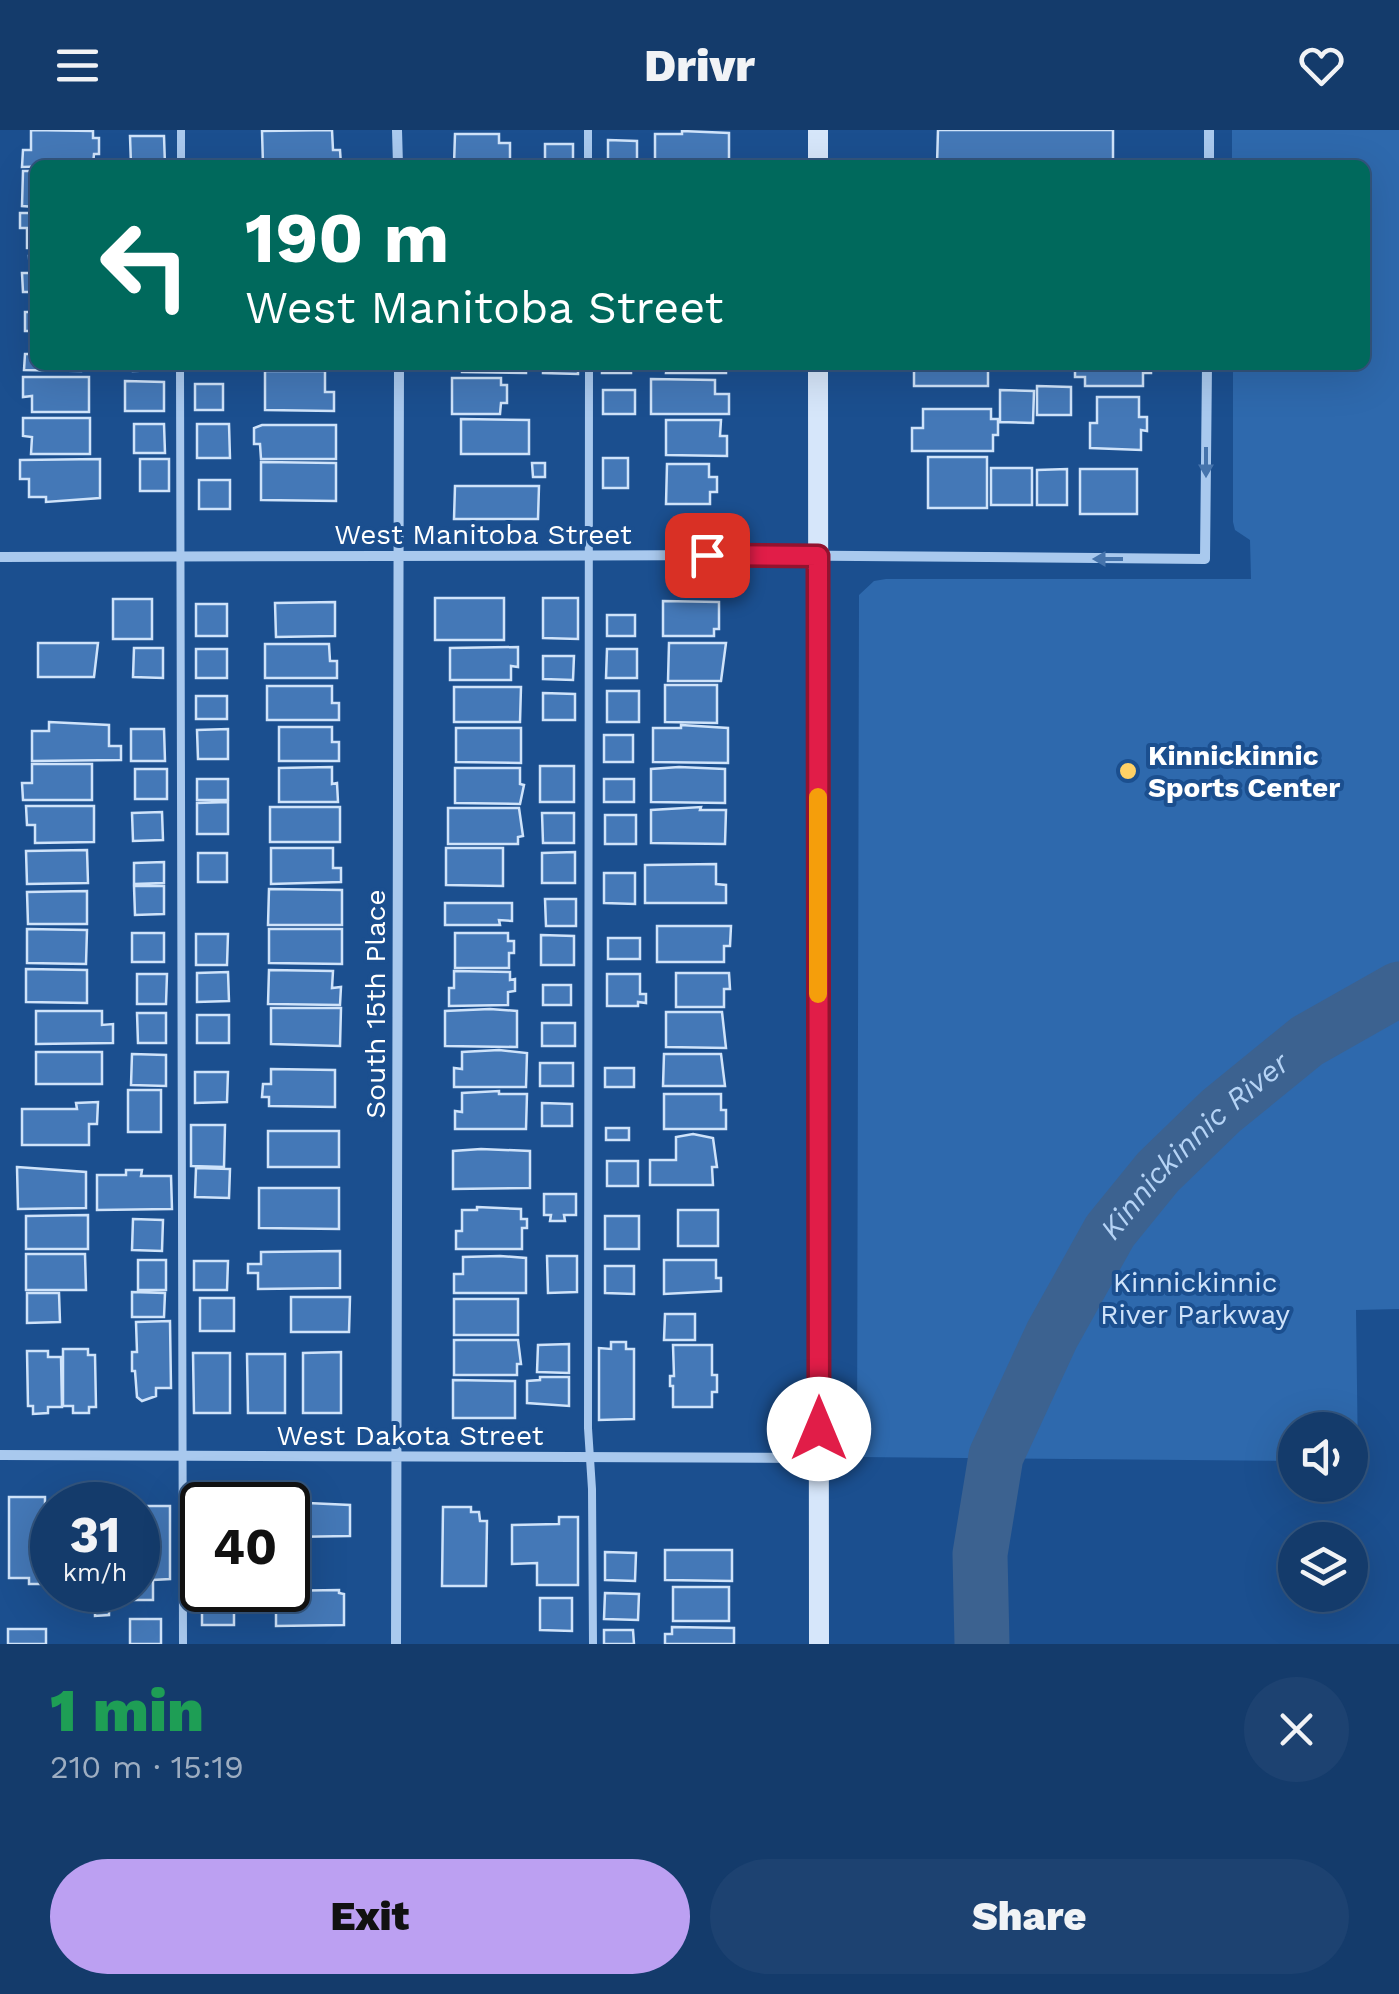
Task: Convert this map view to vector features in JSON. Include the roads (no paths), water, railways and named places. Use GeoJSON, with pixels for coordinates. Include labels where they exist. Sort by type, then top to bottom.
{"type":"FeatureCollection","features":[{"type":"Feature","properties":{"kind":"street"},"geometry":{"type":"LineString","coordinates":[[398,130],[398,160]]}},
{"type":"Feature","properties":{"kind":"street"},"geometry":{"type":"LineString","coordinates":[[818,130],[818,160]]}},
{"type":"Feature","properties":{"kind":"street"},"geometry":{"type":"LineString","coordinates":[[1208,160],[1209,130]]}},
{"type":"Feature","properties":{"kind":"street","name":"South 15th Place"},"geometry":{"type":"LineString","coordinates":[[396,1644],[398,370]]}},
{"type":"Feature","properties":{"kind":"street"},"geometry":{"type":"LineString","coordinates":[[818,370],[819,1644]]}},
{"type":"Feature","properties":{"kind":"street","name":"West Manitoba Street"},"geometry":{"type":"LineString","coordinates":[[0,557],[1206,559],[1207,370]]}},
{"type":"Feature","properties":{"kind":"street","name":"West Dakota Street"},"geometry":{"type":"LineString","coordinates":[[0,1455],[819,1458]]}},
{"type":"Feature","properties":{"kind":"lane"},"geometry":{"type":"LineString","coordinates":[[181,130],[181,160]]}},
{"type":"Feature","properties":{"kind":"lane"},"geometry":{"type":"LineString","coordinates":[[588,130],[588,160]]}},
{"type":"Feature","properties":{"kind":"lane"},"geometry":{"type":"LineString","coordinates":[[180,370],[182,1644]]}},
{"type":"Feature","properties":{"kind":"lane"},"geometry":{"type":"LineString","coordinates":[[589,370],[593,1644]]}},
{"type":"Feature","properties":{"kind":"waterway","name":"Kinnickinnic River"},"geometry":{"type":"LineString","coordinates":[[982,1644],[980,1554],[996,1456],[1052,1335],[1110,1231],[1158,1172],[1221,1111],[1307,1041],[1399,989]]}},
{"type":"Feature","properties":{"kind":"place","name":"Kinnickinnic Sports Center"},"geometry":{"type":"Point","coordinates":[1128,771]}},
{"type":"Feature","properties":{"kind":"park label","name":"Kinnickinnic River Parkway"},"geometry":{"type":"Point","coordinates":[1195,1298]}}]}
